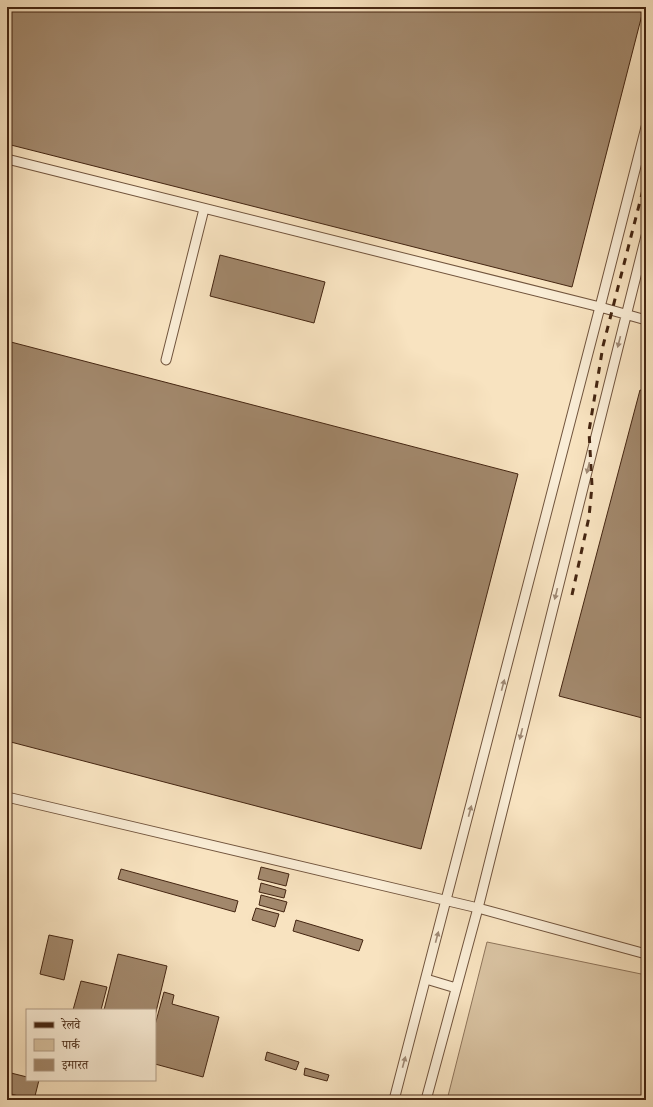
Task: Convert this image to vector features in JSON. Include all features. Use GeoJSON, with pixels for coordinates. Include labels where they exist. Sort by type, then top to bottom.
{"type":"FeatureCollection","features":[{"type":"Feature","properties":{"kind":"lane"},"geometry":{"type":"LineString","coordinates":[[394,1100],[646,127]]}},
{"type":"Feature","properties":{"kind":"lane"},"geometry":{"type":"LineString","coordinates":[[7,159],[600,307],[646,320]]}},
{"type":"Feature","properties":{"kind":"lane"},"geometry":{"type":"LineString","coordinates":[[166,360],[204,208]]}},
{"type":"Feature","properties":{"kind":"lane"},"geometry":{"type":"LineString","coordinates":[[426,1100],[478,908],[646,236]]}},
{"type":"Feature","properties":{"kind":"lane"},"geometry":{"type":"LineString","coordinates":[[7,797],[478,908],[646,954]]}},
{"type":"Feature","properties":{"kind":"lane"},"geometry":{"type":"LineString","coordinates":[[426,979],[456,988]]}},
{"type":"Feature","properties":{"kind":"green space"},"geometry":{"type":"Polygon","coordinates":[[[487,942],[646,975],[646,1100],[447,1100],[487,942]]]}},
{"type":"Feature","properties":{"kind":"building"},"geometry":{"type":"Polygon","coordinates":[[[7,7],[644,7],[572,287],[7,144],[7,7]]]}},
{"type":"Feature","properties":{"kind":"building"},"geometry":{"type":"Polygon","coordinates":[[[220,255],[325,282],[314,323],[210,296],[220,255]]]}},
{"type":"Feature","properties":{"kind":"building"},"geometry":{"type":"Polygon","coordinates":[[[7,341],[518,474],[421,849],[7,741],[7,341]]]}},
{"type":"Feature","properties":{"kind":"building"},"geometry":{"type":"Polygon","coordinates":[[[640,390],[646,391],[646,719],[559,696],[640,390]]]}},
{"type":"Feature","properties":{"kind":"building"},"geometry":{"type":"Polygon","coordinates":[[[261,867],[289,874],[286,886],[258,879],[261,867]]]}},
{"type":"Feature","properties":{"kind":"building"},"geometry":{"type":"Polygon","coordinates":[[[121,869],[238,901],[235,912],[118,879],[121,869]]]}},
{"type":"Feature","properties":{"kind":"building"},"geometry":{"type":"Polygon","coordinates":[[[261,883],[286,890],[284,898],[259,892],[261,883]]]}},
{"type":"Feature","properties":{"kind":"building"},"geometry":{"type":"Polygon","coordinates":[[[261,895],[287,902],[284,912],[259,905],[261,895]]]}},
{"type":"Feature","properties":{"kind":"building"},"geometry":{"type":"Polygon","coordinates":[[[256,908],[279,914],[275,927],[252,920],[256,908]]]}},
{"type":"Feature","properties":{"kind":"building"},"geometry":{"type":"Polygon","coordinates":[[[296,920],[363,940],[359,951],[293,931],[296,920]]]}},
{"type":"Feature","properties":{"kind":"building"},"geometry":{"type":"Polygon","coordinates":[[[49,935],[73,940],[64,980],[40,974],[49,935]]]}},
{"type":"Feature","properties":{"kind":"building"},"geometry":{"type":"Polygon","coordinates":[[[118,954],[167,966],[156,1012],[156,1009],[104,1009],[118,954]]]}},
{"type":"Feature","properties":{"kind":"building"},"geometry":{"type":"Polygon","coordinates":[[[81,981],[107,987],[101,1009],[73,1009],[81,981]]]}},
{"type":"Feature","properties":{"kind":"building"},"geometry":{"type":"Polygon","coordinates":[[[164,992],[174,995],[172,1004],[219,1017],[203,1077],[156,1064],[156,1021],[164,992]]]}},
{"type":"Feature","properties":{"kind":"building"},"geometry":{"type":"Polygon","coordinates":[[[267,1052],[299,1062],[296,1070],[265,1060],[267,1052]]]}},
{"type":"Feature","properties":{"kind":"building"},"geometry":{"type":"Polygon","coordinates":[[[305,1068],[329,1075],[327,1081],[304,1075],[305,1068]]]}},
{"type":"Feature","properties":{"kind":"building"},"geometry":{"type":"Polygon","coordinates":[[[7,1072],[26,1077],[26,1081],[39,1081],[34,1100],[7,1093],[7,1072]]]}},
{"type":"Feature","properties":{"kind":"railway"},"geometry":{"type":"LineString","coordinates":[[572,595],[589,517],[592,486],[589,431],[603,346],[646,178]]}}]}
